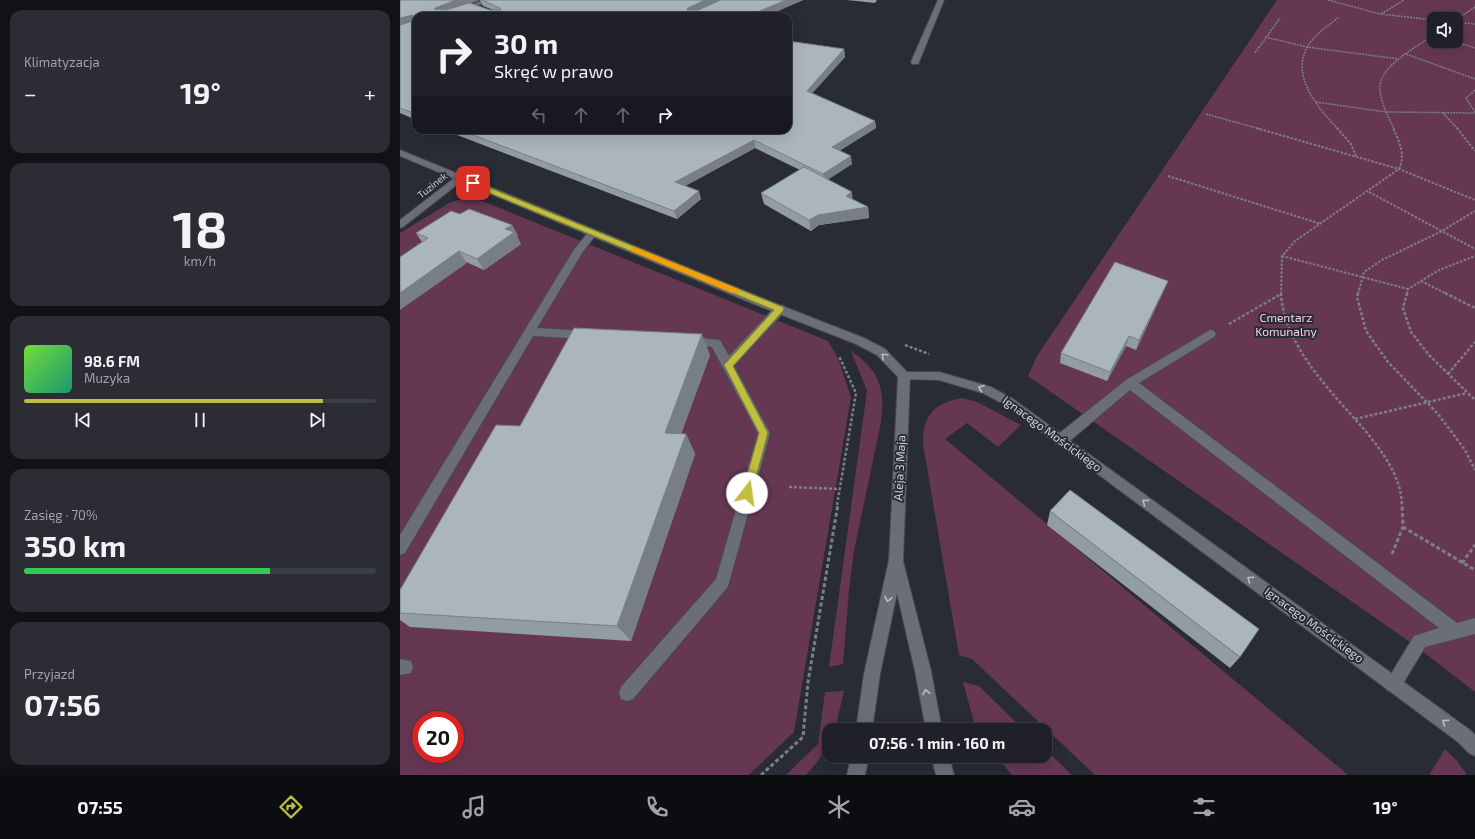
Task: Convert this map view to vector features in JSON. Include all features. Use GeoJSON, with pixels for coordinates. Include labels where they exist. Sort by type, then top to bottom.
{"type":"FeatureCollection","features":[{"type":"Feature","properties":{"kind":"street"},"geometry":{"type":"LineString","coordinates":[[454,12],[490,0]]}},
{"type":"Feature","properties":{"kind":"street"},"geometry":{"type":"LineString","coordinates":[[915,62],[941,0]]}},
{"type":"Feature","properties":{"kind":"street"},"geometry":{"type":"LineString","coordinates":[[472,6],[486,11]]}},
{"type":"Feature","properties":{"kind":"street"},"geometry":{"type":"LineString","coordinates":[[400,153],[860,341],[881,352],[904,376]]}},
{"type":"Feature","properties":{"kind":"street","name":"Tuzinek"},"geometry":{"type":"LineString","coordinates":[[400,225],[460,178]]}},
{"type":"Feature","properties":{"kind":"street"},"geometry":{"type":"LineString","coordinates":[[400,548],[528,332],[578,251],[593,232]]}},
{"type":"Feature","properties":{"kind":"street"},"geometry":{"type":"LineString","coordinates":[[728,365],[780,309]]}},
{"type":"Feature","properties":{"kind":"street"},"geometry":{"type":"LineString","coordinates":[[528,332],[599,336]]}},
{"type":"Feature","properties":{"kind":"street"},"geometry":{"type":"LineString","coordinates":[[1061,440],[1130,384],[1210,334]]}},
{"type":"Feature","properties":{"kind":"street"},"geometry":{"type":"LineString","coordinates":[[627,693],[722,582],[764,433],[716,343],[677,341]]}},
{"type":"Feature","properties":{"kind":"street","name":"Ignacego Mościckiego"},"geometry":{"type":"LineString","coordinates":[[904,376],[939,376],[986,390],[1009,402],[1394,684],[1464,736],[1475,747]]}},
{"type":"Feature","properties":{"kind":"street","name":"Aleja 3 Maja"},"geometry":{"type":"LineString","coordinates":[[865,723],[872,674],[896,560],[904,376]]}},
{"type":"Feature","properties":{"kind":"street"},"geometry":{"type":"LineString","coordinates":[[1130,384],[1455,631]]}},
{"type":"Feature","properties":{"kind":"street","name":"Aleja 3 Maja"},"geometry":{"type":"LineString","coordinates":[[896,560],[933,723]]}},
{"type":"Feature","properties":{"kind":"street"},"geometry":{"type":"LineString","coordinates":[[1394,684],[1420,641],[1475,626]]}},
{"type":"Feature","properties":{"kind":"street"},"geometry":{"type":"LineString","coordinates":[[856,775],[859,763]]}},
{"type":"Feature","properties":{"kind":"street"},"geometry":{"type":"LineString","coordinates":[[942,763],[945,775]]}},
{"type":"Feature","properties":{"kind":"path"},"geometry":{"type":"LineString","coordinates":[[1328,0],[1380,14],[1427,19]]}},
{"type":"Feature","properties":{"kind":"path"},"geometry":{"type":"LineString","coordinates":[[1380,14],[1404,0]]}},
{"type":"Feature","properties":{"kind":"path"},"geometry":{"type":"LineString","coordinates":[[1463,16],[1475,7]]}},
{"type":"Feature","properties":{"kind":"path"},"geometry":{"type":"LineString","coordinates":[[1339,17],[1319,34],[1307,47],[1301,67],[1304,79],[1315,102],[1352,144],[1356,156]]}},
{"type":"Feature","properties":{"kind":"path"},"geometry":{"type":"LineString","coordinates":[[1255,53],[1280,18]]}},
{"type":"Feature","properties":{"kind":"path"},"geometry":{"type":"LineString","coordinates":[[1463,22],[1475,24]]}},
{"type":"Feature","properties":{"kind":"path"},"geometry":{"type":"LineString","coordinates":[[1265,37],[1307,47],[1400,59]]}},
{"type":"Feature","properties":{"kind":"path"},"geometry":{"type":"LineString","coordinates":[[1383,576],[1403,527],[1402,496],[1393,471],[1382,450],[1317,375],[1288,329],[1281,304],[1280,280],[1282,256],[1295,241],[1369,192],[1399,169],[1403,160],[1401,148],[1386,112],[1381,95],[1380,82],[1383,75],[1400,59],[1427,40]]}},
{"type":"Feature","properties":{"kind":"path"},"geometry":{"type":"LineString","coordinates":[[1463,44],[1475,48]]}},
{"type":"Feature","properties":{"kind":"path"},"geometry":{"type":"LineString","coordinates":[[1406,54],[1475,79]]}},
{"type":"Feature","properties":{"kind":"path"},"geometry":{"type":"LineString","coordinates":[[1475,90],[1466,98],[1475,112]]}},
{"type":"Feature","properties":{"kind":"path"},"geometry":{"type":"LineString","coordinates":[[1315,102],[1386,112],[1475,112]]}},
{"type":"Feature","properties":{"kind":"path"},"geometry":{"type":"LineString","coordinates":[[1441,112],[1470,143],[1475,151]]}},
{"type":"Feature","properties":{"kind":"path"},"geometry":{"type":"LineString","coordinates":[[1206,114],[1399,169],[1475,200]]}},
{"type":"Feature","properties":{"kind":"path"},"geometry":{"type":"LineString","coordinates":[[1168,176],[1321,224]]}},
{"type":"Feature","properties":{"kind":"path"},"geometry":{"type":"LineString","coordinates":[[1369,192],[1475,249]]}},
{"type":"Feature","properties":{"kind":"path"},"geometry":{"type":"LineString","coordinates":[[1475,211],[1442,231],[1382,260],[1364,272],[1357,297],[1366,331],[1388,362],[1438,414],[1465,450],[1475,470]]}},
{"type":"Feature","properties":{"kind":"path"},"geometry":{"type":"LineString","coordinates":[[1282,256],[1408,289]]}},
{"type":"Feature","properties":{"kind":"path"},"geometry":{"type":"LineString","coordinates":[[1475,256],[1439,270],[1408,289],[1403,308],[1411,332],[1429,355],[1475,400]]}},
{"type":"Feature","properties":{"kind":"path"},"geometry":{"type":"LineString","coordinates":[[1421,281],[1475,308]]}},
{"type":"Feature","properties":{"kind":"path"},"geometry":{"type":"LineString","coordinates":[[1210,334],[1281,294]]}},
{"type":"Feature","properties":{"kind":"path"},"geometry":{"type":"LineString","coordinates":[[761,775],[803,737],[808,682],[856,393],[834,344],[843,334]]}},
{"type":"Feature","properties":{"kind":"path"},"geometry":{"type":"LineString","coordinates":[[1448,374],[1475,342]]}},
{"type":"Feature","properties":{"kind":"path"},"geometry":{"type":"LineString","coordinates":[[903,344],[932,355]]}},
{"type":"Feature","properties":{"kind":"path"},"geometry":{"type":"LineString","coordinates":[[1355,419],[1467,393]]}},
{"type":"Feature","properties":{"kind":"path"},"geometry":{"type":"LineString","coordinates":[[790,486],[840,489]]}},
{"type":"Feature","properties":{"kind":"path"},"geometry":{"type":"LineString","coordinates":[[1403,527],[1475,570]]}},
{"type":"Feature","properties":{"kind":"path"},"geometry":{"type":"LineString","coordinates":[[1462,563],[1475,545]]}},
{"type":"Feature","properties":{"kind":"green space","name":"Cmentarz Komunalny"},"geometry":{"type":"Polygon","coordinates":[[[1277,0],[1475,0],[1475,692],[1417,647],[1028,376],[1037,356],[1277,0]]]}},
{"type":"Feature","properties":{"kind":"green space"},"geometry":{"type":"Polygon","coordinates":[[[472,197],[828,341],[838,358],[851,397],[794,732],[749,775],[400,775],[400,233],[451,202],[472,197]]]}},
{"type":"Feature","properties":{"kind":"green space"},"geometry":{"type":"Polygon","coordinates":[[[851,351],[861,358],[874,373],[881,390],[882,410],[881,422],[854,551],[843,664],[829,667],[867,391],[851,351]]]}},
{"type":"Feature","properties":{"kind":"green space"},"geometry":{"type":"Polygon","coordinates":[[[962,398],[977,402],[1021,425],[998,447],[967,423],[945,439],[1348,775],[1095,775],[1052,734],[1052,723],[1040,723],[972,659],[959,655],[923,444],[925,425],[928,418],[937,407],[952,400],[962,398]]]}},
{"type":"Feature","properties":{"kind":"green space"},"geometry":{"type":"Polygon","coordinates":[[[963,682],[979,686],[1017,723],[975,723],[963,682]]]}},
{"type":"Feature","properties":{"kind":"green space"},"geometry":{"type":"Polygon","coordinates":[[[844,691],[836,723],[822,723],[822,754],[819,760],[806,775],[786,775],[818,744],[825,692],[844,691]]]}},
{"type":"Feature","properties":{"kind":"green space"},"geometry":{"type":"Polygon","coordinates":[[[1445,749],[1457,761],[1467,775],[1429,775],[1445,749]]]}},
{"type":"Feature","properties":{"kind":"green space"},"geometry":{"type":"Polygon","coordinates":[[[1052,756],[1072,775],[1012,775],[1002,763],[1052,763],[1052,756]]]}},
{"type":"Feature","properties":{"kind":"building"},"geometry":{"type":"Polygon","coordinates":[[[400,0],[456,0],[434,9],[446,10],[469,3],[490,10],[501,10],[500,8],[482,0],[705,0],[688,8],[687,10],[698,10],[721,0],[786,0],[758,12],[412,12],[412,15],[400,18],[400,0]]]}},
{"type":"Feature","properties":{"kind":"building"},"geometry":{"type":"Polygon","coordinates":[[[412,21],[412,112],[400,108],[400,25],[412,21]]]}},
{"type":"Feature","properties":{"kind":"building"},"geometry":{"type":"Polygon","coordinates":[[[792,42],[844,49],[807,91],[875,121],[832,147],[851,156],[823,174],[754,140],[675,182],[699,191],[674,211],[471,134],[792,134],[792,42]]]}},
{"type":"Feature","properties":{"kind":"building"},"geometry":{"type":"Polygon","coordinates":[[[804,167],[852,192],[846,196],[868,207],[818,215],[809,220],[761,193],[804,167]]]}},
{"type":"Feature","properties":{"kind":"building"},"geometry":{"type":"Polygon","coordinates":[[[469,209],[512,225],[505,229],[514,232],[477,259],[459,251],[400,293],[400,257],[428,238],[416,233],[451,211],[460,214],[469,209]]]}},
{"type":"Feature","properties":{"kind":"building"},"geometry":{"type":"Polygon","coordinates":[[[1115,262],[1168,281],[1139,340],[1129,336],[1110,372],[1061,353],[1115,262]]]}},
{"type":"Feature","properties":{"kind":"building"},"geometry":{"type":"Polygon","coordinates":[[[574,328],[702,334],[665,433],[686,434],[617,626],[400,613],[400,590],[496,425],[520,426],[574,328]]]}},
{"type":"Feature","properties":{"kind":"building"},"geometry":{"type":"Polygon","coordinates":[[[1070,490],[1259,629],[1240,657],[1050,511],[1070,490]]]}},
{"type":"Feature","properties":{"kind":"slow traffic"},"geometry":{"type":"LineString","coordinates":[[634,249],[735,291]]}},
{"type":"Feature","properties":{"kind":"route"},"geometry":{"type":"LineString","coordinates":[[473,183],[780,309],[728,365],[764,433],[747,493]]}}]}
